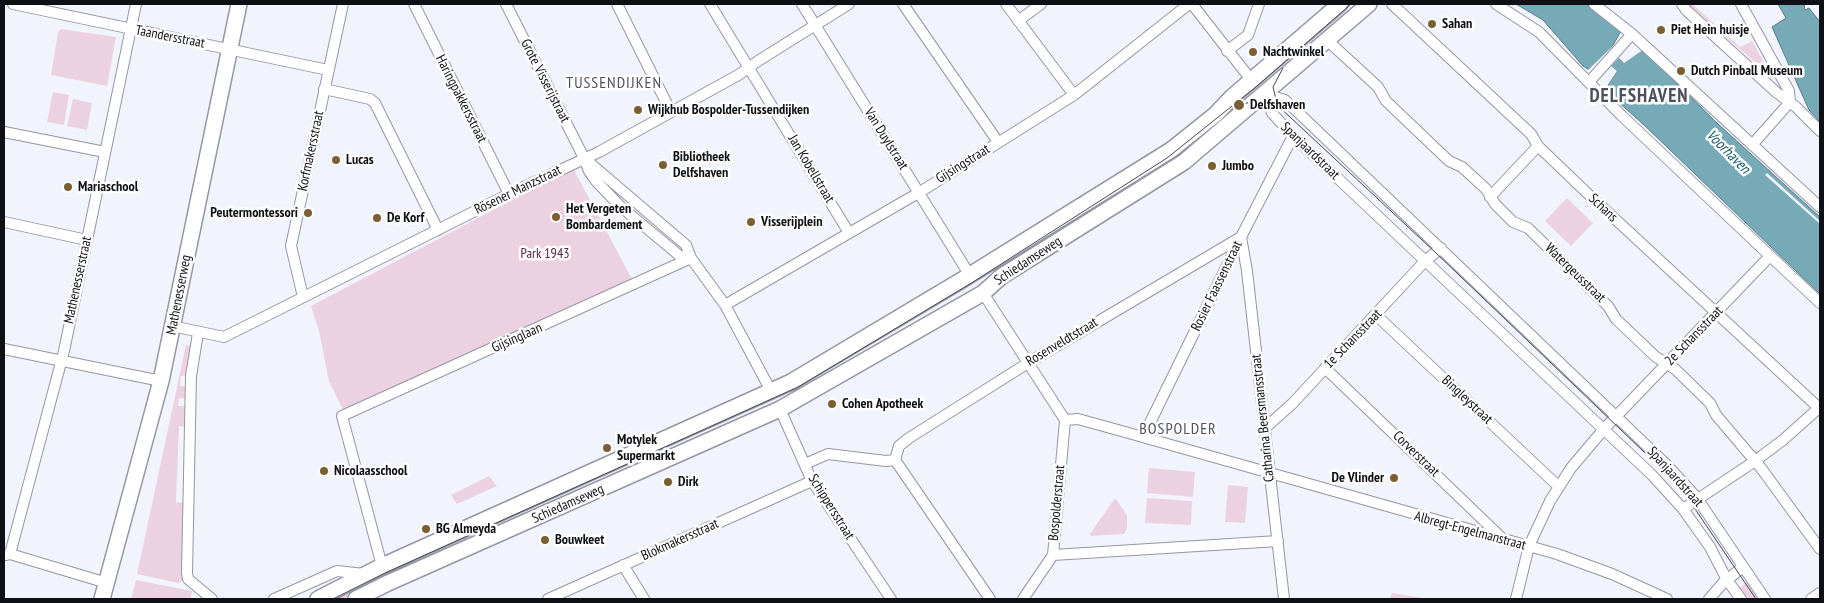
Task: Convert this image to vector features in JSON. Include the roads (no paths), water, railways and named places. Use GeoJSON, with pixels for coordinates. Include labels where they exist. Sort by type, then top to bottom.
{"type":"FeatureCollection","features":[{"type":"Feature","properties":{"kind":"street","name":"Taandersstraat"},"geometry":{"type":"LineString","coordinates":[[13,4],[328,70]]}},
{"type":"Feature","properties":{"kind":"street","name":"Mathenesserstraat"},"geometry":{"type":"LineString","coordinates":[[7,554],[61,360],[136,4]]}},
{"type":"Feature","properties":{"kind":"street","name":"Mathenesserweg"},"geometry":{"type":"LineString","coordinates":[[104,599],[161,381],[239,4]]}},
{"type":"Feature","properties":{"kind":"street","name":"Korfmakersstraat"},"geometry":{"type":"LineString","coordinates":[[303,298],[290,246],[343,4]]}},
{"type":"Feature","properties":{"kind":"street","name":"Haringpakkersstraat"},"geometry":{"type":"LineString","coordinates":[[414,4],[509,194]]}},
{"type":"Feature","properties":{"kind":"street","name":"Grote Visserijstraat"},"geometry":{"type":"LineString","coordinates":[[506,4],[584,158],[630,199],[671,230],[686,245],[690,258],[725,305],[772,391]]}},
{"type":"Feature","properties":{"kind":"street"},"geometry":{"type":"LineString","coordinates":[[616,4],[671,112]]}},
{"type":"Feature","properties":{"kind":"street","name":"Jan Kobellstraat"},"geometry":{"type":"LineString","coordinates":[[710,4],[849,232]]}},
{"type":"Feature","properties":{"kind":"street","name":"Van Duylstraat"},"geometry":{"type":"LineString","coordinates":[[802,4],[969,274]]}},
{"type":"Feature","properties":{"kind":"street","name":"Rösener Manzstraat"},"geometry":{"type":"LineString","coordinates":[[172,326],[224,337],[584,158],[671,112],[749,68],[849,4]]}},
{"type":"Feature","properties":{"kind":"street"},"geometry":{"type":"LineString","coordinates":[[903,4],[998,142]]}},
{"type":"Feature","properties":{"kind":"street"},"geometry":{"type":"LineString","coordinates":[[1006,4],[1074,95]]}},
{"type":"Feature","properties":{"kind":"street"},"geometry":{"type":"LineString","coordinates":[[1018,21],[1041,4]]}},
{"type":"Feature","properties":{"kind":"street"},"geometry":{"type":"LineString","coordinates":[[1190,4],[1227,51],[1265,94]]}},
{"type":"Feature","properties":{"kind":"street","name":"Gijsingstraat"},"geometry":{"type":"LineString","coordinates":[[725,305],[920,192],[1074,95],[1190,4]]}},
{"type":"Feature","properties":{"kind":"street"},"geometry":{"type":"LineString","coordinates":[[1227,51],[1248,34],[1259,4]]}},
{"type":"Feature","properties":{"kind":"street","name":"Schiedamseweg"},"geometry":{"type":"LineString","coordinates":[[318,599],[364,574],[772,391],[969,274],[1171,150],[1216,114],[1340,4]]}},
{"type":"Feature","properties":{"kind":"street","name":"Schiedamseweg"},"geometry":{"type":"LineString","coordinates":[[356,599],[388,583],[780,409],[983,293],[1002,276],[1178,166],[1369,4]]}},
{"type":"Feature","properties":{"kind":"street","name":"Schans"},"geometry":{"type":"LineString","coordinates":[[1392,4],[1531,134],[1538,146],[1658,261],[1717,312],[1820,408]]}},
{"type":"Feature","properties":{"kind":"street"},"geometry":{"type":"LineString","coordinates":[[1496,4],[1535,29],[1820,303]]}},
{"type":"Feature","properties":{"kind":"street"},"geometry":{"type":"LineString","coordinates":[[1594,4],[1636,38],[1820,207]]}},
{"type":"Feature","properties":{"kind":"street"},"geometry":{"type":"LineString","coordinates":[[1682,4],[1686,10],[1790,102],[1820,132]]}},
{"type":"Feature","properties":{"kind":"street"},"geometry":{"type":"LineString","coordinates":[[1741,4],[1789,91],[1790,102],[1752,145]]}},
{"type":"Feature","properties":{"kind":"street"},"geometry":{"type":"LineString","coordinates":[[1591,84],[1636,38]]}},
{"type":"Feature","properties":{"kind":"street","name":"Watergeusstraat"},"geometry":{"type":"LineString","coordinates":[[1328,40],[1378,87],[1386,101],[1449,161],[1462,168],[1486,189],[1490,197],[1513,222],[1528,228],[1608,306],[1616,319],[1666,365],[1675,369],[1710,403],[1716,415],[1756,461],[1820,549]]}},
{"type":"Feature","properties":{"kind":"street"},"geometry":{"type":"LineString","coordinates":[[324,88],[370,99],[375,103],[438,230]]}},
{"type":"Feature","properties":{"kind":"street","name":"Spanjaardstraat"},"geometry":{"type":"LineString","coordinates":[[1265,94],[1272,114],[1293,136],[1652,476],[1683,509],[1710,547],[1725,581],[1741,599]]}},
{"type":"Feature","properties":{"kind":"street","name":"Spanjaardstraat"},"geometry":{"type":"LineString","coordinates":[[1265,94],[1284,100],[1668,466],[1697,498],[1765,599]]}},
{"type":"Feature","properties":{"kind":"street"},"geometry":{"type":"LineString","coordinates":[[4,132],[105,152]]}},
{"type":"Feature","properties":{"kind":"street","name":"Rosier Faassenstraat"},"geometry":{"type":"LineString","coordinates":[[1143,437],[1241,236],[1293,136]]}},
{"type":"Feature","properties":{"kind":"street"},"geometry":{"type":"LineString","coordinates":[[1490,197],[1538,146]]}},
{"type":"Feature","properties":{"kind":"street"},"geometry":{"type":"LineString","coordinates":[[4,222],[87,240]]}},
{"type":"Feature","properties":{"kind":"street","name":"Rosenveldtstraat"},"geometry":{"type":"LineString","coordinates":[[896,460],[899,446],[909,438],[1028,363],[1241,236]]}},
{"type":"Feature","properties":{"kind":"street","name":"Catharina Beersmansstraat"},"geometry":{"type":"LineString","coordinates":[[1241,236],[1247,271],[1284,599]]}},
{"type":"Feature","properties":{"kind":"street","name":"1e Schansstraat"},"geometry":{"type":"LineString","coordinates":[[1265,428],[1275,420],[1376,315],[1425,261],[1441,248]]}},
{"type":"Feature","properties":{"kind":"street","name":"2e Schansstraat"},"geometry":{"type":"LineString","coordinates":[[1616,416],[1770,256]]}},
{"type":"Feature","properties":{"kind":"street","name":"Gijsinglaan"},"geometry":{"type":"LineString","coordinates":[[382,566],[342,416],[690,258]]}},
{"type":"Feature","properties":{"kind":"street"},"geometry":{"type":"LineString","coordinates":[[983,293],[1065,420]]}},
{"type":"Feature","properties":{"kind":"street","name":"Bingleystraat"},"geometry":{"type":"LineString","coordinates":[[1376,315],[1558,486]]}},
{"type":"Feature","properties":{"kind":"street","name":"Mathenesserweg"},"geometry":{"type":"LineString","coordinates":[[198,333],[191,376],[187,573],[188,579],[212,599]]}},
{"type":"Feature","properties":{"kind":"street"},"geometry":{"type":"LineString","coordinates":[[4,349],[161,381]]}},
{"type":"Feature","properties":{"kind":"street","name":"Corverstraat"},"geometry":{"type":"LineString","coordinates":[[1325,368],[1505,541]]}},
{"type":"Feature","properties":{"kind":"street"},"geometry":{"type":"LineString","coordinates":[[772,391],[780,409]]}},
{"type":"Feature","properties":{"kind":"street"},"geometry":{"type":"LineString","coordinates":[[1683,509],[1756,461],[1820,408]]}},
{"type":"Feature","properties":{"kind":"street","name":"Schippersstraat"},"geometry":{"type":"LineString","coordinates":[[780,409],[812,481],[891,599]]}},
{"type":"Feature","properties":{"kind":"street"},"geometry":{"type":"LineString","coordinates":[[1516,599],[1529,546],[1558,486],[1616,416]]}},
{"type":"Feature","properties":{"kind":"street","name":"Albregt-Engelmanstraat"},"geometry":{"type":"LineString","coordinates":[[1065,420],[1078,419],[1505,541],[1529,546],[1612,574],[1667,599]]}},
{"type":"Feature","properties":{"kind":"street","name":"Bospolderstraat"},"geometry":{"type":"LineString","coordinates":[[1065,420],[1053,555],[1278,541]]}},
{"type":"Feature","properties":{"kind":"street"},"geometry":{"type":"LineString","coordinates":[[805,464],[828,454],[886,461],[896,460],[990,599]]}},
{"type":"Feature","properties":{"kind":"street","name":"Blokmakersstraat"},"geometry":{"type":"LineString","coordinates":[[548,599],[812,481]]}},
{"type":"Feature","properties":{"kind":"street"},"geometry":{"type":"LineString","coordinates":[[7,554],[107,583]]}},
{"type":"Feature","properties":{"kind":"street"},"geometry":{"type":"LineString","coordinates":[[1023,599],[1053,555]]}},
{"type":"Feature","properties":{"kind":"street"},"geometry":{"type":"LineString","coordinates":[[382,566],[388,583]]}},
{"type":"Feature","properties":{"kind":"street"},"geometry":{"type":"LineString","coordinates":[[623,566],[644,599]]}},
{"type":"Feature","properties":{"kind":"street"},"geometry":{"type":"LineString","coordinates":[[1709,599],[1725,581],[1743,568]]}},
{"type":"Feature","properties":{"kind":"street"},"geometry":{"type":"LineString","coordinates":[[274,599],[337,571],[364,574]]}},
{"type":"Feature","properties":{"kind":"street"},"geometry":{"type":"LineString","coordinates":[[1811,599],[1820,592]]}},
{"type":"Feature","properties":{"kind":"water","name":"Voorhaven"},"geometry":{"type":"Polygon","coordinates":[[[1516,4],[1586,4],[1622,30],[1610,50],[1623,62],[1643,50],[1717,123],[1820,217],[1820,294],[1605,90],[1617,71],[1611,66],[1599,62],[1589,70],[1583,66],[1543,20],[1516,4]]]}},
{"type":"Feature","properties":{"kind":"water"},"geometry":{"type":"Polygon","coordinates":[[[1778,4],[1804,4],[1805,10],[1809,8],[1820,22],[1820,122],[1809,110],[1772,27],[1786,18],[1778,4]]]}},
{"type":"Feature","properties":{"kind":"tram line"},"geometry":{"type":"LineString","coordinates":[[333,599],[385,573],[798,387],[973,282],[1167,158],[1257,86],[1351,4]]}},
{"type":"Feature","properties":{"kind":"tram line"},"geometry":{"type":"LineString","coordinates":[[1278,108],[1273,87],[1283,68]]}},
{"type":"Feature","properties":{"kind":"tram line"},"geometry":{"type":"LineString","coordinates":[[1237,105],[1257,101],[1276,104],[1436,253],[1667,474],[1691,503],[1756,599]]}},
{"type":"Feature","properties":{"kind":"place","name":"Sahan"},"geometry":{"type":"Point","coordinates":[1432,24]}},
{"type":"Feature","properties":{"kind":"place","name":"Piet Hein huisje"},"geometry":{"type":"Point","coordinates":[1661,30]}},
{"type":"Feature","properties":{"kind":"place","name":"Nachtwinkel"},"geometry":{"type":"Point","coordinates":[1253,52]}},
{"type":"Feature","properties":{"kind":"place","name":"Dutch Pinball Museum"},"geometry":{"type":"Point","coordinates":[1681,71]}},
{"type":"Feature","properties":{"kind":"place","name":"Delfshaven"},"geometry":{"type":"Point","coordinates":[1239,105]}},
{"type":"Feature","properties":{"kind":"place","name":"Wijkhub Bospolder-Tussendijken"},"geometry":{"type":"Point","coordinates":[638,110]}},
{"type":"Feature","properties":{"kind":"place","name":"Lucas"},"geometry":{"type":"Point","coordinates":[336,160]}},
{"type":"Feature","properties":{"kind":"place","name":"Bibliotheek Delfshaven"},"geometry":{"type":"Point","coordinates":[663,165]}},
{"type":"Feature","properties":{"kind":"place","name":"Jumbo"},"geometry":{"type":"Point","coordinates":[1212,166]}},
{"type":"Feature","properties":{"kind":"place","name":"Mariaschool"},"geometry":{"type":"Point","coordinates":[68,187]}},
{"type":"Feature","properties":{"kind":"place","name":"Peutermontessori"},"geometry":{"type":"Point","coordinates":[308,213]}},
{"type":"Feature","properties":{"kind":"place","name":"Het Vergeten Bombardement"},"geometry":{"type":"Point","coordinates":[556,217]}},
{"type":"Feature","properties":{"kind":"place","name":"De Korf"},"geometry":{"type":"Point","coordinates":[377,218]}},
{"type":"Feature","properties":{"kind":"place","name":"Visserijplein"},"geometry":{"type":"Point","coordinates":[751,222]}},
{"type":"Feature","properties":{"kind":"place","name":"Cohen Apotheek"},"geometry":{"type":"Point","coordinates":[832,404]}},
{"type":"Feature","properties":{"kind":"place","name":"Motylek Supermarkt"},"geometry":{"type":"Point","coordinates":[607,448]}},
{"type":"Feature","properties":{"kind":"place","name":"Nicolaasschool"},"geometry":{"type":"Point","coordinates":[324,471]}},
{"type":"Feature","properties":{"kind":"place","name":"De Vlinder"},"geometry":{"type":"Point","coordinates":[1394,478]}},
{"type":"Feature","properties":{"kind":"place","name":"Dirk"},"geometry":{"type":"Point","coordinates":[668,482]}},
{"type":"Feature","properties":{"kind":"place","name":"BG Almeyda"},"geometry":{"type":"Point","coordinates":[426,529]}},
{"type":"Feature","properties":{"kind":"place","name":"Bouwkeet"},"geometry":{"type":"Point","coordinates":[545,540]}},
{"type":"Feature","properties":{"kind":"district","name":"TUSSENDIJKEN"},"geometry":{"type":"Point","coordinates":[614,83]}},
{"type":"Feature","properties":{"kind":"district","name":"DELFSHAVEN"},"geometry":{"type":"Point","coordinates":[1639,97]}},
{"type":"Feature","properties":{"kind":"district","name":"BOSPOLDER"},"geometry":{"type":"Point","coordinates":[1178,429]}},
{"type":"Feature","properties":{"kind":"park label","name":"Park 1943"},"geometry":{"type":"Point","coordinates":[545,254]}}]}
